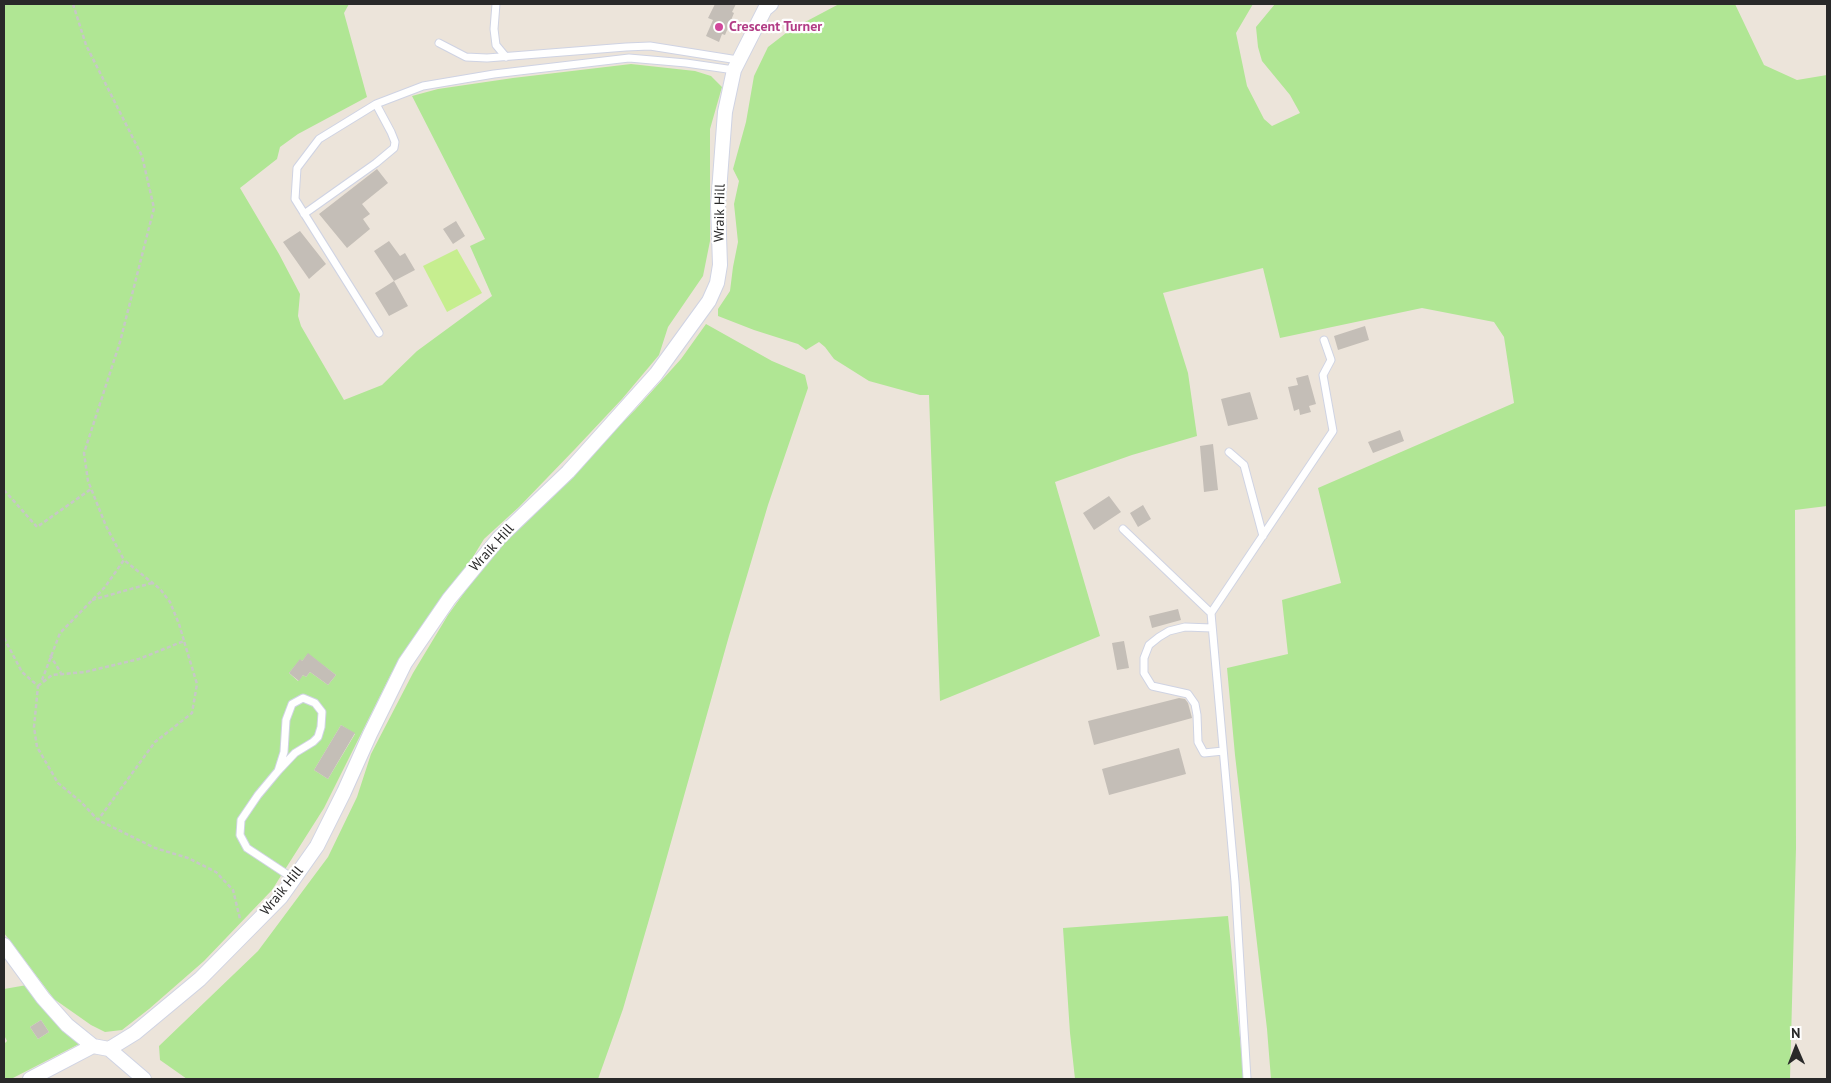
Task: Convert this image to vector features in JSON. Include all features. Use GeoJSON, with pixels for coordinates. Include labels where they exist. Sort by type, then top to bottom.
{"type":"FeatureCollection","features":[{"type":"Feature","properties":{"kind":"street","name":"Wraik Hill"},"geometry":{"type":"LineString","coordinates":[[109,1049],[135,1033],[200,979],[281,897],[317,846],[405,663],[449,599],[498,538],[568,472],[656,374],[709,301],[717,283],[720,264],[718,205],[725,112],[736,65],[765,9],[771,4]]}},
{"type":"Feature","properties":{"kind":"street"},"geometry":{"type":"LineString","coordinates":[[4,944],[43,998],[67,1025],[93,1046],[109,1049],[144,1079]]}},
{"type":"Feature","properties":{"kind":"street"},"geometry":{"type":"LineString","coordinates":[[30,1079],[93,1046]]}},
{"type":"Feature","properties":{"kind":"lane"},"geometry":{"type":"LineString","coordinates":[[496,4],[494,29],[496,45],[506,57]]}},
{"type":"Feature","properties":{"kind":"lane"},"geometry":{"type":"LineString","coordinates":[[439,43],[466,57],[487,58],[650,46],[736,65]]}},
{"type":"Feature","properties":{"kind":"lane"},"geometry":{"type":"LineString","coordinates":[[379,332],[295,199],[297,168],[319,139],[376,104],[423,86],[494,74],[629,58],[736,65]]}},
{"type":"Feature","properties":{"kind":"lane"},"geometry":{"type":"LineString","coordinates":[[304,214],[394,148],[395,142],[393,137],[376,104]]}},
{"type":"Feature","properties":{"kind":"lane"},"geometry":{"type":"LineString","coordinates":[[1247,1079],[1235,882],[1211,613],[1333,431],[1324,375],[1331,360],[1324,340]]}},
{"type":"Feature","properties":{"kind":"lane"},"geometry":{"type":"LineString","coordinates":[[1228,452],[1244,465],[1263,536]]}},
{"type":"Feature","properties":{"kind":"lane"},"geometry":{"type":"LineString","coordinates":[[1123,529],[1211,613]]}},
{"type":"Feature","properties":{"kind":"lane"},"geometry":{"type":"LineString","coordinates":[[1212,628],[1185,627],[1169,631],[1159,637],[1149,645],[1144,658],[1144,672],[1152,686],[1188,694],[1195,704],[1198,742],[1204,753],[1223,751]]}},
{"type":"Feature","properties":{"kind":"lane"},"geometry":{"type":"LineString","coordinates":[[278,771],[284,752],[286,720],[292,704],[303,698],[315,703],[322,712],[321,728],[318,737],[295,753],[278,771],[258,794],[241,820],[240,835],[247,848],[294,879]]}},
{"type":"Feature","properties":{"kind":"path"},"geometry":{"type":"LineString","coordinates":[[73,4],[86,45],[142,156],[154,208],[120,342],[84,453],[88,481],[106,526],[124,560],[152,583],[170,602],[179,624],[197,684],[192,713],[155,742],[98,820]]}},
{"type":"Feature","properties":{"kind":"path"},"geometry":{"type":"LineString","coordinates":[[4,490],[37,527],[91,488]]}},
{"type":"Feature","properties":{"kind":"path"},"geometry":{"type":"LineString","coordinates":[[124,560],[105,587],[60,633],[38,686],[34,727],[38,747],[58,783],[98,820],[155,848],[188,858],[216,872],[233,890],[239,918],[252,927]]}},
{"type":"Feature","properties":{"kind":"path"},"geometry":{"type":"LineString","coordinates":[[91,601],[152,583]]}},
{"type":"Feature","properties":{"kind":"path"},"geometry":{"type":"LineString","coordinates":[[4,638],[22,672],[38,686]]}},
{"type":"Feature","properties":{"kind":"path"},"geometry":{"type":"LineString","coordinates":[[41,682],[52,675],[85,672],[139,659],[184,641]]}},
{"type":"Feature","properties":{"kind":"path"},"geometry":{"type":"LineString","coordinates":[[50,655],[61,674]]}},
{"type":"Feature","properties":{"kind":"green space"},"geometry":{"type":"Polygon","coordinates":[[[4,4],[349,4],[344,13],[367,97],[298,134],[280,147],[277,159],[240,188],[300,294],[298,316],[301,326],[344,400],[382,385],[417,351],[492,296],[470,246],[485,239],[412,96],[438,89],[513,78],[631,64],[695,71],[711,76],[722,87],[710,129],[710,241],[703,276],[668,327],[659,355],[622,399],[575,449],[519,507],[484,539],[460,578],[399,666],[392,672],[324,808],[272,890],[204,961],[122,1030],[105,1032],[91,1025],[54,999],[4,933],[4,4]],[[308,654],[289,673],[298,681],[303,675],[306,677],[310,672],[328,685],[336,675],[308,654]],[[341,725],[314,770],[328,779],[355,734],[341,725]]]}},
{"type":"Feature","properties":{"kind":"green space"},"geometry":{"type":"Polygon","coordinates":[[[839,4],[1253,4],[1236,33],[1247,86],[1264,119],[1272,126],[1300,113],[1290,95],[1262,61],[1258,47],[1256,27],[1275,4],[1735,4],[1764,65],[1797,80],[1827,75],[1827,506],[1795,510],[1796,848],[1790,1079],[1271,1079],[1227,668],[1288,654],[1282,600],[1341,583],[1318,488],[1514,403],[1504,337],[1494,322],[1422,308],[1280,338],[1263,268],[1163,293],[1188,373],[1197,436],[1132,455],[1055,482],[1100,636],[940,701],[929,395],[920,395],[869,381],[834,359],[819,342],[806,350],[798,344],[718,316],[718,309],[730,291],[738,242],[734,204],[739,181],[733,169],[746,122],[754,76],[768,47],[790,30],[839,4]]]}},
{"type":"Feature","properties":{"kind":"green space"},"geometry":{"type":"Polygon","coordinates":[[[457,249],[482,293],[447,312],[423,266],[457,249]]]}},
{"type":"Feature","properties":{"kind":"green space"},"geometry":{"type":"Polygon","coordinates":[[[706,324],[772,361],[805,375],[808,388],[768,505],[623,1009],[598,1079],[187,1079],[160,1060],[159,1046],[258,951],[328,857],[357,797],[371,754],[413,673],[448,615],[500,543],[635,410],[681,359],[706,324]]]}},
{"type":"Feature","properties":{"kind":"green space"},"geometry":{"type":"Polygon","coordinates":[[[1228,916],[1244,1079],[1075,1079],[1063,928],[1228,916]]]}},
{"type":"Feature","properties":{"kind":"green space"},"geometry":{"type":"Polygon","coordinates":[[[27,985],[79,1044],[11,1079],[4,1079],[4,1044],[7,1041],[4,1035],[4,989],[27,985]],[[41,1020],[30,1027],[38,1039],[49,1032],[41,1020]]]}},
{"type":"Feature","properties":{"kind":"building","name":"Crescent Turner"},"geometry":{"type":"Polygon","coordinates":[[[715,4],[736,4],[725,35],[722,34],[719,42],[706,36],[713,20],[708,18],[715,4]]]}},
{"type":"Feature","properties":{"kind":"building"},"geometry":{"type":"Polygon","coordinates":[[[377,169],[388,183],[362,204],[370,214],[363,219],[370,229],[347,248],[319,214],[377,169]]]}},
{"type":"Feature","properties":{"kind":"building"},"geometry":{"type":"Polygon","coordinates":[[[456,221],[465,236],[453,244],[443,229],[456,221]]]}},
{"type":"Feature","properties":{"kind":"building"},"geometry":{"type":"Polygon","coordinates":[[[300,231],[326,264],[309,279],[283,242],[300,231]]]}},
{"type":"Feature","properties":{"kind":"building"},"geometry":{"type":"Polygon","coordinates":[[[389,241],[400,256],[405,253],[415,270],[394,281],[374,251],[389,241]]]}},
{"type":"Feature","properties":{"kind":"building"},"geometry":{"type":"Polygon","coordinates":[[[394,281],[408,306],[389,316],[375,293],[394,281]]]}},
{"type":"Feature","properties":{"kind":"building"},"geometry":{"type":"Polygon","coordinates":[[[1365,326],[1369,340],[1338,350],[1334,336],[1365,326]]]}},
{"type":"Feature","properties":{"kind":"building"},"geometry":{"type":"Polygon","coordinates":[[[1308,375],[1316,404],[1309,406],[1311,412],[1300,415],[1299,409],[1294,411],[1288,387],[1298,385],[1296,378],[1308,375]]]}},
{"type":"Feature","properties":{"kind":"building"},"geometry":{"type":"Polygon","coordinates":[[[1250,392],[1258,419],[1228,426],[1221,399],[1250,392]]]}},
{"type":"Feature","properties":{"kind":"building"},"geometry":{"type":"Polygon","coordinates":[[[1400,430],[1404,441],[1373,453],[1368,442],[1400,430]]]}},
{"type":"Feature","properties":{"kind":"building"},"geometry":{"type":"Polygon","coordinates":[[[1213,444],[1218,490],[1204,492],[1200,446],[1213,444]]]}},
{"type":"Feature","properties":{"kind":"building"},"geometry":{"type":"Polygon","coordinates":[[[1109,496],[1121,512],[1094,530],[1083,513],[1109,496]]]}},
{"type":"Feature","properties":{"kind":"building"},"geometry":{"type":"Polygon","coordinates":[[[1143,505],[1151,519],[1138,527],[1130,513],[1143,505]]]}},
{"type":"Feature","properties":{"kind":"building"},"geometry":{"type":"Polygon","coordinates":[[[1178,609],[1181,620],[1152,628],[1149,616],[1178,609]]]}},
{"type":"Feature","properties":{"kind":"building"},"geometry":{"type":"Polygon","coordinates":[[[1124,641],[1129,668],[1117,670],[1112,643],[1124,641]]]}},
{"type":"Feature","properties":{"kind":"building"},"geometry":{"type":"Polygon","coordinates":[[[308,653],[336,675],[328,685],[310,672],[306,677],[303,675],[299,681],[289,673],[300,659],[302,661],[308,653]]]}},
{"type":"Feature","properties":{"kind":"building"},"geometry":{"type":"Polygon","coordinates":[[[1179,698],[1185,699],[1188,703],[1192,718],[1094,745],[1088,721],[1179,698]]]}},
{"type":"Feature","properties":{"kind":"building"},"geometry":{"type":"Polygon","coordinates":[[[341,725],[355,733],[328,779],[314,770],[341,725]]]}},
{"type":"Feature","properties":{"kind":"building"},"geometry":{"type":"Polygon","coordinates":[[[1179,748],[1186,774],[1109,795],[1102,769],[1179,748]]]}},
{"type":"Feature","properties":{"kind":"building"},"geometry":{"type":"Polygon","coordinates":[[[41,1020],[49,1032],[38,1039],[30,1027],[41,1020]]]}},
{"type":"Feature","properties":{"kind":"place","name":"Crescent Turner"},"geometry":{"type":"Point","coordinates":[719,27]}}]}
